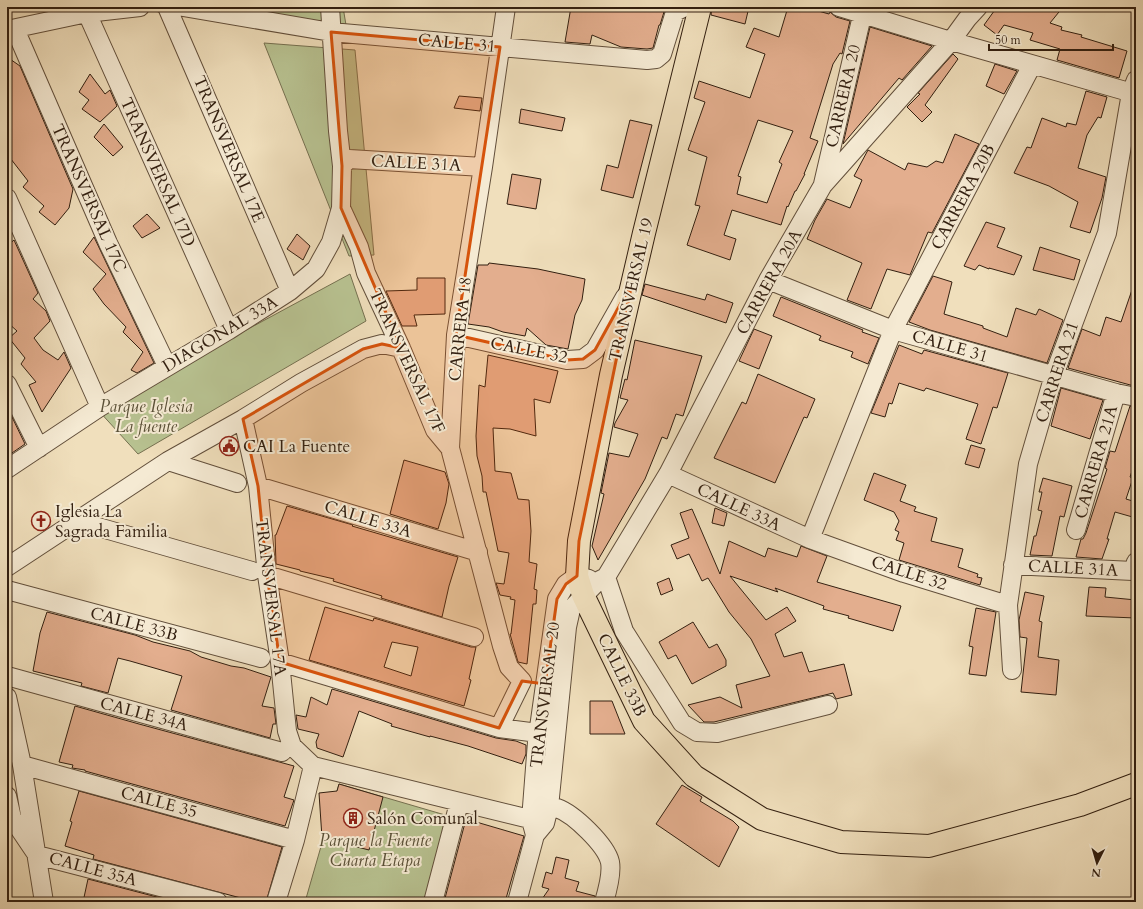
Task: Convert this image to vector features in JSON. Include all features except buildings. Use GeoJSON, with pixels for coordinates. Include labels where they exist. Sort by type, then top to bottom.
{"type":"FeatureCollection","features":[{"type":"Feature","properties":{"kind":"main road","name":"TRANSVERSAL 19"},"geometry":{"type":"LineString","coordinates":[[591,582],[581,533],[611,375],[632,283],[700,7]]}},
{"type":"Feature","properties":{"kind":"main road","name":"CALLE 33B"},"geometry":{"type":"LineString","coordinates":[[591,582],[644,721],[694,776],[762,819],[841,842],[928,846],[1080,805],[1136,784]]}},
{"type":"Feature","properties":{"kind":"street"},"geometry":{"type":"LineString","coordinates":[[11,30],[87,13],[140,7]]}},
{"type":"Feature","properties":{"kind":"street","name":"TRANSVERSAL 17E"},"geometry":{"type":"LineString","coordinates":[[167,7],[290,291]]}},
{"type":"Feature","properties":{"kind":"street","name":"CALLE 31"},"geometry":{"type":"LineString","coordinates":[[183,7],[331,32],[647,60],[656,59],[662,54],[675,12],[685,8],[700,7]]}},
{"type":"Feature","properties":{"kind":"street"},"geometry":{"type":"LineString","coordinates":[[330,7],[338,131],[346,163],[341,208]]}},
{"type":"Feature","properties":{"kind":"street","name":"CARRERA 18"},"geometry":{"type":"LineString","coordinates":[[506,7],[483,167],[456,335],[450,448],[502,646],[509,667],[522,681]]}},
{"type":"Feature","properties":{"kind":"street"},"geometry":{"type":"LineString","coordinates":[[839,7],[863,11],[951,41],[1032,65],[1134,89]]}},
{"type":"Feature","properties":{"kind":"street","name":"CARRERA 20"},"geometry":{"type":"LineString","coordinates":[[823,185],[863,11]]}},
{"type":"Feature","properties":{"kind":"street","name":"CARRERA 20A"},"geometry":{"type":"LineString","coordinates":[[591,582],[668,474],[768,280],[823,185],[951,41],[971,11]]}},
{"type":"Feature","properties":{"kind":"street","name":"TRANSVERSAL 17D"},"geometry":{"type":"LineString","coordinates":[[87,13],[229,330]]}},
{"type":"Feature","properties":{"kind":"street","name":"TRANSVERSAL 17C"},"geometry":{"type":"LineString","coordinates":[[11,30],[108,243],[167,366]]}},
{"type":"Feature","properties":{"kind":"street","name":"CARRERA 20B"},"geometry":{"type":"LineString","coordinates":[[893,330],[1032,65]]}},
{"type":"Feature","properties":{"kind":"street","name":"CARRERA 21"},"geometry":{"type":"LineString","coordinates":[[1012,670],[1008,605],[1028,464],[1054,375],[1107,233],[1134,89]]}},
{"type":"Feature","properties":{"kind":"street","name":"CALLE 31A"},"geometry":{"type":"LineString","coordinates":[[346,163],[483,167]]}},
{"type":"Feature","properties":{"kind":"street"},"geometry":{"type":"LineString","coordinates":[[7,198],[100,407]]}},
{"type":"Feature","properties":{"kind":"street","name":"DIAGONAL 33A"},"geometry":{"type":"LineString","coordinates":[[7,469],[100,407],[229,330],[290,291],[316,269],[331,242],[341,208]]}},
{"type":"Feature","properties":{"kind":"street","name":"TRANSVERSAL 17F"},"geometry":{"type":"LineString","coordinates":[[341,208],[358,247],[366,273],[401,348],[435,430],[450,448]]}},
{"type":"Feature","properties":{"kind":"street","name":"CALLE 31"},"geometry":{"type":"LineString","coordinates":[[768,280],[893,330],[1116,393],[1136,397]]}},
{"type":"Feature","properties":{"kind":"street","name":"CALLE 32"},"geometry":{"type":"LineString","coordinates":[[456,335],[567,360],[583,359],[595,350],[632,283]]}},
{"type":"Feature","properties":{"kind":"street"},"geometry":{"type":"LineString","coordinates":[[810,539],[893,330]]}},
{"type":"Feature","properties":{"kind":"street"},"geometry":{"type":"LineString","coordinates":[[7,567],[168,461],[243,419],[301,383],[363,349],[382,344],[401,348]]}},
{"type":"Feature","properties":{"kind":"street"},"geometry":{"type":"LineString","coordinates":[[7,384],[39,448]]}},
{"type":"Feature","properties":{"kind":"street","name":"CARRERA 21A"},"geometry":{"type":"LineString","coordinates":[[1076,530],[1116,393]]}},
{"type":"Feature","properties":{"kind":"street","name":"TRANSVERSAL 17A"},"geometry":{"type":"LineString","coordinates":[[243,419],[258,486],[259,573],[280,662],[287,731],[292,746],[313,766]]}},
{"type":"Feature","properties":{"kind":"street"},"geometry":{"type":"LineString","coordinates":[[168,461],[237,483]]}},
{"type":"Feature","properties":{"kind":"street","name":"CALLE 33A"},"geometry":{"type":"LineString","coordinates":[[668,474],[810,539]]}},
{"type":"Feature","properties":{"kind":"street","name":"CALLE 33A"},"geometry":{"type":"LineString","coordinates":[[258,486],[478,552]]}},
{"type":"Feature","properties":{"kind":"street"},"geometry":{"type":"LineString","coordinates":[[76,522],[259,573],[474,637]]}},
{"type":"Feature","properties":{"kind":"street","name":"CALLE 32"},"geometry":{"type":"LineString","coordinates":[[810,539],[904,573],[1008,605]]}},
{"type":"Feature","properties":{"kind":"street","name":"CALLE 31A"},"geometry":{"type":"LineString","coordinates":[[1013,565],[1135,566]]}},
{"type":"Feature","properties":{"kind":"street"},"geometry":{"type":"LineString","coordinates":[[591,582],[682,723],[697,732],[717,733],[828,705]]}},
{"type":"Feature","properties":{"kind":"street","name":"TRANSVERSAL 20"},"geometry":{"type":"LineString","coordinates":[[539,818],[538,733],[557,599],[566,584],[591,582]]}},
{"type":"Feature","properties":{"kind":"street","name":"TRANSVERSAL 20"},"geometry":{"type":"LineString","coordinates":[[539,818],[570,609],[591,582]]}},
{"type":"Feature","properties":{"kind":"street","name":"CALLE 33B"},"geometry":{"type":"LineString","coordinates":[[7,590],[261,658]]}},
{"type":"Feature","properties":{"kind":"street"},"geometry":{"type":"LineString","coordinates":[[280,662],[499,728],[538,733]]}},
{"type":"Feature","properties":{"kind":"street","name":"CALLE 34A"},"geometry":{"type":"LineString","coordinates":[[7,676],[282,752]]}},
{"type":"Feature","properties":{"kind":"street"},"geometry":{"type":"LineString","coordinates":[[499,728],[522,681],[545,684]]}},
{"type":"Feature","properties":{"kind":"street"},"geometry":{"type":"LineString","coordinates":[[7,698],[22,764],[44,902]]}},
{"type":"Feature","properties":{"kind":"street","name":"CALLE 35"},"geometry":{"type":"LineString","coordinates":[[22,764],[295,840]]}},
{"type":"Feature","properties":{"kind":"street"},"geometry":{"type":"LineString","coordinates":[[276,902],[295,840],[313,766],[459,802],[539,818]]}},
{"type":"Feature","properties":{"kind":"street"},"geometry":{"type":"LineString","coordinates":[[7,796],[12,818],[37,855]]}},
{"type":"Feature","properties":{"kind":"street"},"geometry":{"type":"LineString","coordinates":[[433,902],[459,802]]}},
{"type":"Feature","properties":{"kind":"street"},"geometry":{"type":"LineString","coordinates":[[518,902],[539,818],[556,807],[570,814],[599,842],[610,862],[608,886],[604,902]]}},
{"type":"Feature","properties":{"kind":"street","name":"CALLE 35A"},"geometry":{"type":"LineString","coordinates":[[37,855],[191,899],[218,902]]}},
{"type":"Feature","properties":{"kind":"highlighted area"},"geometry":{"type":"Polygon","coordinates":[[[331,32],[500,47],[456,335],[567,360],[583,359],[595,350],[632,283],[579,541],[577,576],[566,584],[557,599],[545,684],[522,681],[499,728],[280,662],[267,575],[258,486],[243,419],[363,349],[382,344],[401,348],[341,208],[342,166],[331,32]]]}},
{"type":"Feature","properties":{"kind":"green space"},"geometry":{"type":"Polygon","coordinates":[[[112,7],[343,7],[347,31],[112,7]]]}},
{"type":"Feature","properties":{"kind":"green space"},"geometry":{"type":"Polygon","coordinates":[[[264,43],[355,50],[374,255],[349,256],[264,43]]]}},
{"type":"Feature","properties":{"kind":"green space","name":"Parque Iglesia La fuente"},"geometry":{"type":"Polygon","coordinates":[[[350,274],[366,321],[138,454],[98,410],[350,274]]]}},
{"type":"Feature","properties":{"kind":"green space","name":"Parque la Fuente Cuarta Etapa"},"geometry":{"type":"Polygon","coordinates":[[[339,784],[452,817],[429,902],[305,902],[339,784]]]}},
{"type":"Feature","properties":{"kind":"place","name":"CAI La Fuente"},"geometry":{"type":"Point","coordinates":[229,446]}},
{"type":"Feature","properties":{"kind":"place","name":"Iglesia La Sagrada Familia"},"geometry":{"type":"Point","coordinates":[41,521]}},
{"type":"Feature","properties":{"kind":"place","name":"Salón Comunal"},"geometry":{"type":"Point","coordinates":[353,818]}}]}
